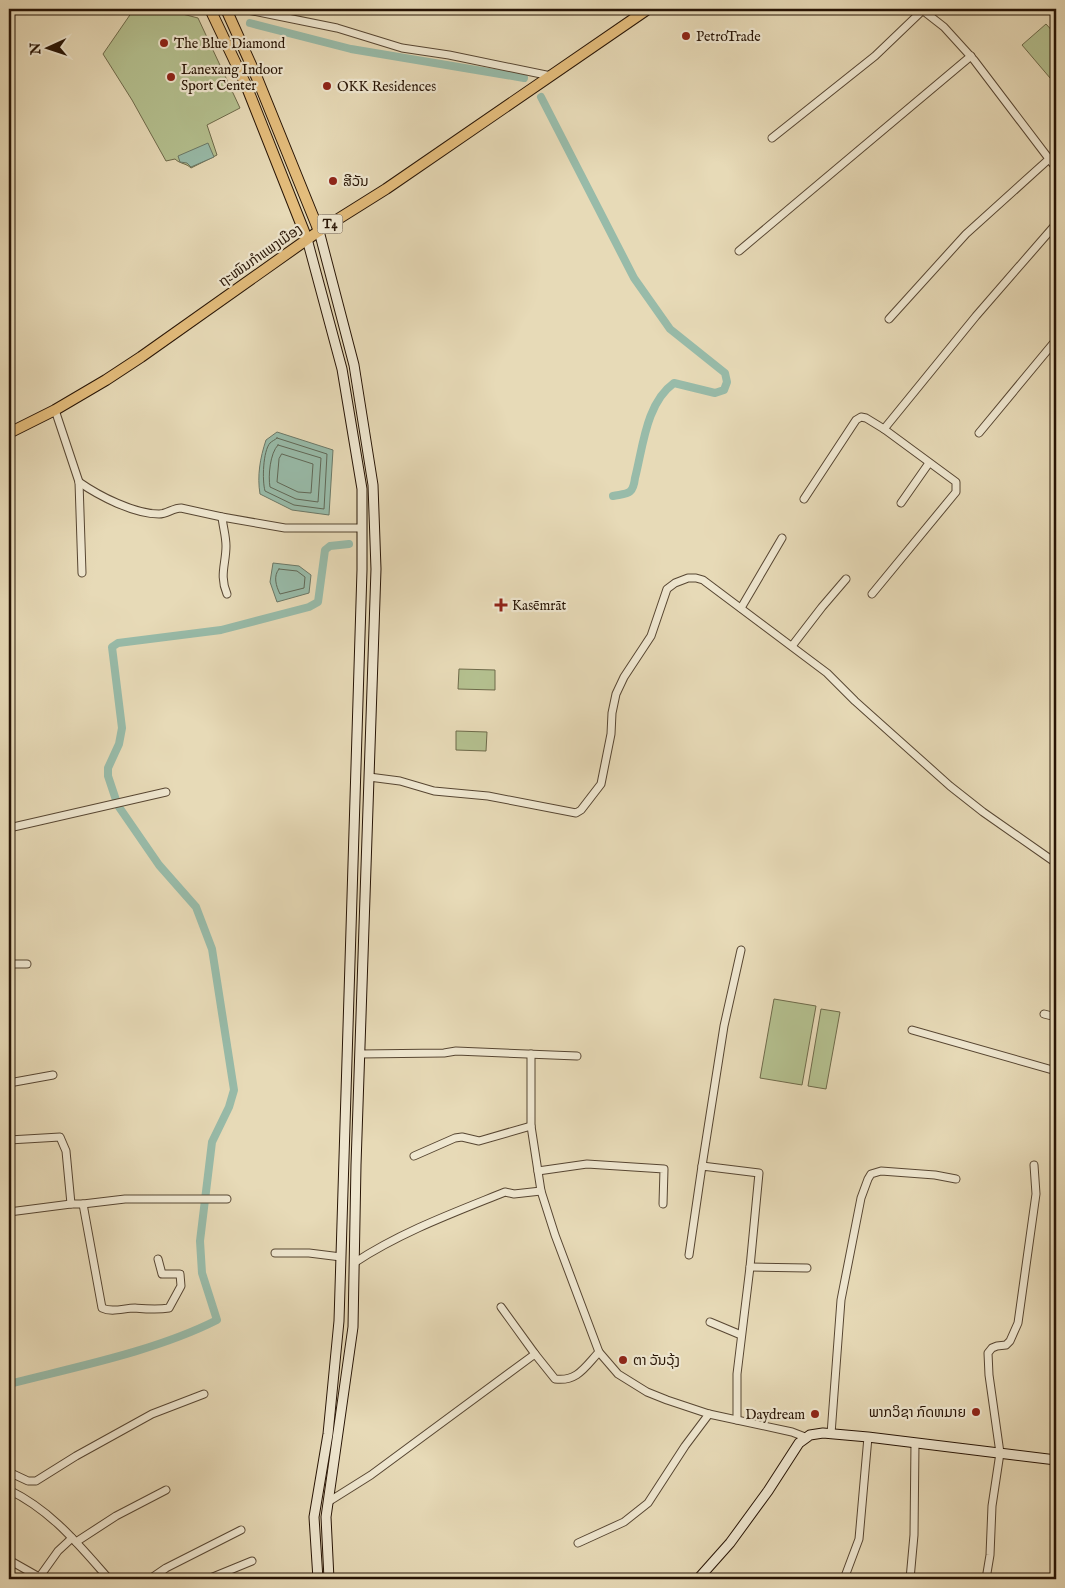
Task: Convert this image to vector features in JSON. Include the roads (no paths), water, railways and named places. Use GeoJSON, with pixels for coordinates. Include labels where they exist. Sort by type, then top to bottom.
{"type":"FeatureCollection","features":[{"type":"Feature","properties":{"kind":"main road"},"geometry":{"type":"LineString","coordinates":[[210,9],[246,85],[307,240]]}},
{"type":"Feature","properties":{"kind":"main road","name":"ຖະໜົນກຳແພງເມືອງ"},"geometry":{"type":"LineString","coordinates":[[9,433],[55,410],[142,357],[319,231],[386,189],[648,9]]}},
{"type":"Feature","properties":{"kind":"main road"},"geometry":{"type":"LineString","coordinates":[[227,10],[257,78],[319,231]]}},
{"type":"Feature","properties":{"kind":"street"},"geometry":{"type":"LineString","coordinates":[[772,138],[875,56],[922,9],[944,27],[970,56],[1056,168]]}},
{"type":"Feature","properties":{"kind":"street"},"geometry":{"type":"LineString","coordinates":[[227,10],[248,10],[336,28],[402,48],[449,55],[551,76]]}},
{"type":"Feature","properties":{"kind":"street"},"geometry":{"type":"LineString","coordinates":[[739,251],[970,56]]}},
{"type":"Feature","properties":{"kind":"street"},"geometry":{"type":"LineString","coordinates":[[889,320],[966,234],[1049,158]]}},
{"type":"Feature","properties":{"kind":"street"},"geometry":{"type":"LineString","coordinates":[[884,429],[976,316],[1056,224]]}},
{"type":"Feature","properties":{"kind":"street"},"geometry":{"type":"LineString","coordinates":[[319,231],[354,365],[373,485],[376,569],[353,1327],[326,1517],[329,1579]]}},
{"type":"Feature","properties":{"kind":"street"},"geometry":{"type":"LineString","coordinates":[[307,240],[342,369],[362,489],[360,647],[339,1321],[328,1434],[314,1517],[318,1579]]}},
{"type":"Feature","properties":{"kind":"street"},"geometry":{"type":"LineString","coordinates":[[979,433],[1056,340]]}},
{"type":"Feature","properties":{"kind":"street"},"geometry":{"type":"LineString","coordinates":[[55,410],[80,482],[82,573]]}},
{"type":"Feature","properties":{"kind":"street"},"geometry":{"type":"LineString","coordinates":[[804,499],[856,420],[861,417],[884,429],[956,482],[956,492],[872,594]]}},
{"type":"Feature","properties":{"kind":"street"},"geometry":{"type":"LineString","coordinates":[[901,503],[929,463]]}},
{"type":"Feature","properties":{"kind":"street"},"geometry":{"type":"LineString","coordinates":[[80,482],[98,494],[135,509],[157,514],[181,508],[285,528],[362,528]]}},
{"type":"Feature","properties":{"kind":"street"},"geometry":{"type":"LineString","coordinates":[[222,517],[226,545],[222,568],[224,587],[227,594]]}},
{"type":"Feature","properties":{"kind":"street"},"geometry":{"type":"LineString","coordinates":[[740,608],[782,538]]}},
{"type":"Feature","properties":{"kind":"street"},"geometry":{"type":"LineString","coordinates":[[369,777],[400,781],[434,791],[488,796],[576,813],[601,784],[611,734],[612,713],[616,694],[624,677],[652,636],[667,589],[675,583],[688,578],[696,578],[703,580],[827,673],[855,702],[950,786],[983,812],[1056,863]]}},
{"type":"Feature","properties":{"kind":"street"},"geometry":{"type":"LineString","coordinates":[[792,646],[846,579]]}},
{"type":"Feature","properties":{"kind":"street"},"geometry":{"type":"LineString","coordinates":[[360,647],[373,647]]}},
{"type":"Feature","properties":{"kind":"street"},"geometry":{"type":"LineString","coordinates":[[9,828],[166,792]]}},
{"type":"Feature","properties":{"kind":"street"},"geometry":{"type":"LineString","coordinates":[[689,1254],[724,1026],[741,950]]}},
{"type":"Feature","properties":{"kind":"street"},"geometry":{"type":"LineString","coordinates":[[9,964],[27,964]]}},
{"type":"Feature","properties":{"kind":"street"},"geometry":{"type":"LineString","coordinates":[[1044,1014],[1056,1016]]}},
{"type":"Feature","properties":{"kind":"street"},"geometry":{"type":"LineString","coordinates":[[912,1030],[1056,1071]]}},
{"type":"Feature","properties":{"kind":"street"},"geometry":{"type":"LineString","coordinates":[[360,1054],[444,1053],[456,1051],[577,1056]]}},
{"type":"Feature","properties":{"kind":"street"},"geometry":{"type":"LineString","coordinates":[[531,1054],[531,1126],[541,1192],[599,1352],[618,1374],[647,1392],[709,1414],[792,1432],[805,1437]]}},
{"type":"Feature","properties":{"kind":"street"},"geometry":{"type":"LineString","coordinates":[[9,1083],[53,1075]]}},
{"type":"Feature","properties":{"kind":"street"},"geometry":{"type":"LineString","coordinates":[[414,1156],[455,1138],[462,1137],[479,1141],[531,1126]]}},
{"type":"Feature","properties":{"kind":"street"},"geometry":{"type":"LineString","coordinates":[[9,1140],[60,1137],[66,1151],[71,1204]]}},
{"type":"Feature","properties":{"kind":"street"},"geometry":{"type":"LineString","coordinates":[[538,1171],[587,1164],[664,1169],[663,1204]]}},
{"type":"Feature","properties":{"kind":"street"},"geometry":{"type":"LineString","coordinates":[[702,1166],[758,1173],[750,1267],[736,1374],[737,1420]]}},
{"type":"Feature","properties":{"kind":"street"},"geometry":{"type":"LineString","coordinates":[[986,1579],[990,1555],[992,1506],[1000,1453],[988,1353],[992,1348],[1006,1345],[1010,1342],[1018,1323],[1036,1194],[1034,1166]]}},
{"type":"Feature","properties":{"kind":"street"},"geometry":{"type":"LineString","coordinates":[[831,1434],[841,1300],[861,1198],[868,1179],[871,1174],[881,1171],[936,1175],[956,1179]]}},
{"type":"Feature","properties":{"kind":"street"},"geometry":{"type":"LineString","coordinates":[[354,1264],[388,1242],[427,1223],[505,1192],[514,1194],[541,1192]]}},
{"type":"Feature","properties":{"kind":"street"},"geometry":{"type":"LineString","coordinates":[[9,1212],[124,1199],[227,1199]]}},
{"type":"Feature","properties":{"kind":"street"},"geometry":{"type":"LineString","coordinates":[[83,1204],[102,1308],[108,1311],[133,1308],[160,1310],[169,1308],[181,1286],[180,1274],[162,1274],[158,1259]]}},
{"type":"Feature","properties":{"kind":"street"},"geometry":{"type":"LineString","coordinates":[[275,1253],[309,1253],[341,1257]]}},
{"type":"Feature","properties":{"kind":"street"},"geometry":{"type":"LineString","coordinates":[[750,1267],[806,1268]]}},
{"type":"Feature","properties":{"kind":"street"},"geometry":{"type":"LineString","coordinates":[[501,1307],[555,1379],[565,1380],[575,1377],[599,1352]]}},
{"type":"Feature","properties":{"kind":"street"},"geometry":{"type":"LineString","coordinates":[[710,1322],[741,1335]]}},
{"type":"Feature","properties":{"kind":"street"},"geometry":{"type":"LineString","coordinates":[[328,1502],[371,1475],[535,1354]]}},
{"type":"Feature","properties":{"kind":"street"},"geometry":{"type":"LineString","coordinates":[[9,1474],[36,1481],[76,1456],[152,1414],[204,1394]]}},
{"type":"Feature","properties":{"kind":"street"},"geometry":{"type":"LineString","coordinates":[[578,1543],[624,1522],[648,1503],[685,1446],[709,1414]]}},
{"type":"Feature","properties":{"kind":"street"},"geometry":{"type":"LineString","coordinates":[[698,1579],[730,1544],[799,1443],[805,1437],[816,1433],[868,1437],[1056,1460]]}},
{"type":"Feature","properties":{"kind":"street"},"geometry":{"type":"LineString","coordinates":[[844,1579],[859,1539],[868,1437]]}},
{"type":"Feature","properties":{"kind":"street"},"geometry":{"type":"LineString","coordinates":[[910,1579],[914,1535],[914,1443]]}},
{"type":"Feature","properties":{"kind":"street"},"geometry":{"type":"LineString","coordinates":[[9,1490],[27,1499],[59,1523],[109,1579]]}},
{"type":"Feature","properties":{"kind":"street"},"geometry":{"type":"LineString","coordinates":[[9,1560],[38,1578],[58,1551],[74,1540],[166,1490]]}},
{"type":"Feature","properties":{"kind":"street"},"geometry":{"type":"LineString","coordinates":[[150,1579],[166,1568],[241,1530]]}},
{"type":"Feature","properties":{"kind":"street"},"geometry":{"type":"LineString","coordinates":[[208,1579],[252,1561]]}},
{"type":"Feature","properties":{"kind":"water"},"geometry":{"type":"Polygon","coordinates":[[[208,143],[214,157],[191,167],[187,163],[180,162],[178,156],[208,143]]]}},
{"type":"Feature","properties":{"kind":"water"},"geometry":{"type":"Polygon","coordinates":[[[277,432],[333,450],[329,515],[292,510],[260,494],[259,474],[264,447],[266,440],[277,432]]]}},
{"type":"Feature","properties":{"kind":"water"},"geometry":{"type":"Polygon","coordinates":[[[273,563],[299,566],[311,575],[309,593],[277,602],[270,582],[273,563]]]}},
{"type":"Feature","properties":{"kind":"waterway"},"geometry":{"type":"LineString","coordinates":[[250,23],[351,49],[524,78]]}},
{"type":"Feature","properties":{"kind":"waterway"},"geometry":{"type":"LineString","coordinates":[[541,97],[634,278],[670,329],[725,373],[727,382],[724,390],[715,393],[674,383],[657,402],[651,414],[643,440],[633,488],[629,492],[613,496]]}},
{"type":"Feature","properties":{"kind":"waterway"},"geometry":{"type":"LineString","coordinates":[[116,800],[108,776],[108,768],[119,744],[122,728],[112,647],[118,643],[221,630],[309,607],[318,602],[325,550],[330,546],[349,544]]}},
{"type":"Feature","properties":{"kind":"waterway"},"geometry":{"type":"LineString","coordinates":[[9,1384],[142,1349],[168,1341],[217,1320],[202,1273],[200,1241],[212,1142],[229,1107],[234,1090],[212,949],[196,907],[159,865],[119,807]]}},
{"type":"Feature","properties":{"kind":"place","name":"PetroTrade"},"geometry":{"type":"Point","coordinates":[686,36]}},
{"type":"Feature","properties":{"kind":"place","name":"The Blue Diamond"},"geometry":{"type":"Point","coordinates":[164,43]}},
{"type":"Feature","properties":{"kind":"place","name":"Lanexang Indoor Sport Center"},"geometry":{"type":"Point","coordinates":[171,77]}},
{"type":"Feature","properties":{"kind":"place","name":"OKK Residences"},"geometry":{"type":"Point","coordinates":[327,86]}},
{"type":"Feature","properties":{"kind":"place","name":"ສີວັນ"},"geometry":{"type":"Point","coordinates":[333,181]}},
{"type":"Feature","properties":{"kind":"place","name":"Kasēmrāt"},"geometry":{"type":"Point","coordinates":[501,605]}},
{"type":"Feature","properties":{"kind":"place","name":"ຕາ ວັນວຸ້ງ"},"geometry":{"type":"Point","coordinates":[623,1360]}},
{"type":"Feature","properties":{"kind":"place","name":"ພາກວິຊາ ກົດຫມາຍ"},"geometry":{"type":"Point","coordinates":[976,1412]}},
{"type":"Feature","properties":{"kind":"place","name":"Daydream"},"geometry":{"type":"Point","coordinates":[815,1414]}}]}
